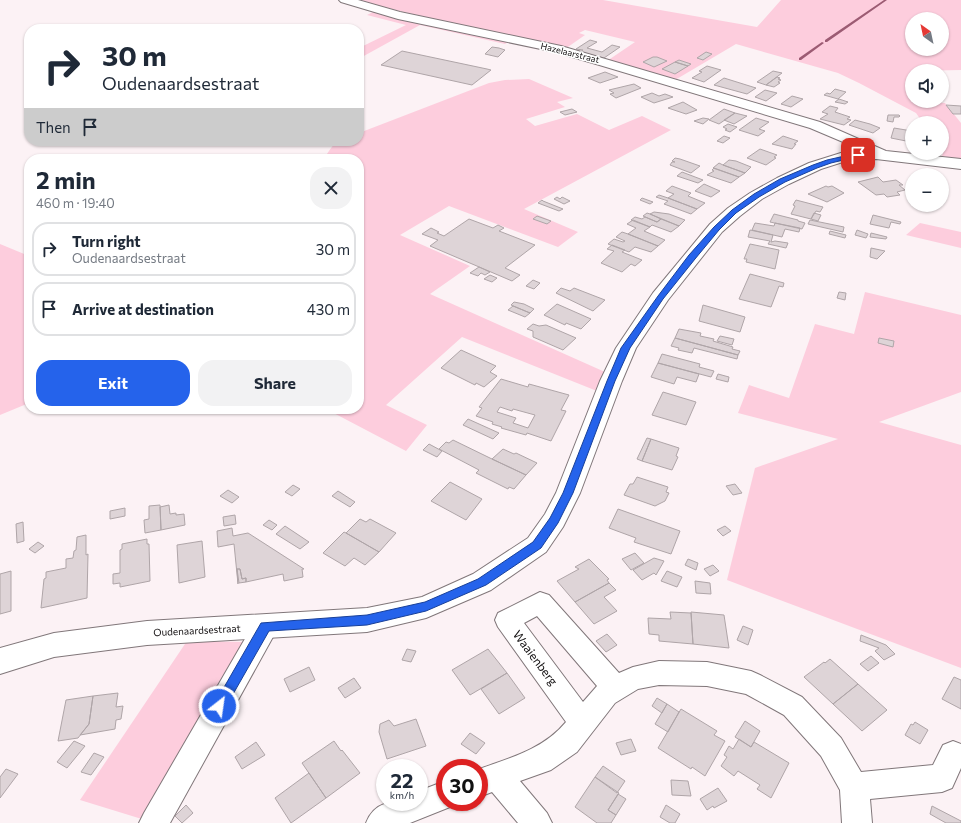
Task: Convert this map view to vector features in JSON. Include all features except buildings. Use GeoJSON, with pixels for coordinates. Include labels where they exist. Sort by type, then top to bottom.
{"type":"FeatureCollection","features":[{"type":"Feature","properties":{"kind":"main road","name":"Hazelaarstraat"},"geometry":{"type":"LineString","coordinates":[[344,0],[398,15],[557,49],[815,125],[893,156]]}},
{"type":"Feature","properties":{"kind":"main road","name":"Hazelaarstraat"},"geometry":{"type":"LineString","coordinates":[[793,119],[830,139],[837,145],[844,157]]}},
{"type":"Feature","properties":{"kind":"main road","name":"Oudenaardsestraat"},"geometry":{"type":"LineString","coordinates":[[0,661],[54,645],[147,633],[367,620],[426,607],[482,582],[537,545],[554,520],[568,493],[611,381],[626,348],[660,298],[692,257],[716,228],[734,212],[756,196],[799,173],[829,161],[844,157],[858,155],[893,156],[961,164]]}},
{"type":"Feature","properties":{"kind":"street","name":"Waaienberg"},"geometry":{"type":"LineString","coordinates":[[583,723],[507,620],[540,602],[616,689]]}},
{"type":"Feature","properties":{"kind":"street"},"geometry":{"type":"LineString","coordinates":[[154,823],[266,626]]}},
{"type":"Feature","properties":{"kind":"street"},"geometry":{"type":"LineString","coordinates":[[537,823],[488,780],[541,760],[567,743],[606,694],[633,679],[659,673],[706,674],[751,683],[793,706],[831,747],[854,787],[857,823]]}},
{"type":"Feature","properties":{"kind":"street"},"geometry":{"type":"LineString","coordinates":[[854,787],[942,778],[953,754]]}},
{"type":"Feature","properties":{"kind":"street"},"geometry":{"type":"LineString","coordinates":[[381,823],[391,816],[436,799]]}},
{"type":"Feature","properties":{"kind":"shaded area"},"geometry":{"type":"Polygon","coordinates":[[[355,0],[603,0],[757,27],[781,0],[961,0],[961,70],[949,70],[949,64],[905,64],[905,107],[838,73],[736,44],[675,80],[607,61],[635,42],[585,30],[579,33],[585,35],[565,49],[355,0]]]}},
{"type":"Feature","properties":{"kind":"shaded area"},"geometry":{"type":"Polygon","coordinates":[[[375,11],[509,41],[505,44],[420,25],[364,56],[364,46],[406,25],[367,15],[375,11]]]}},
{"type":"Feature","properties":{"kind":"shaded area"},"geometry":{"type":"Polygon","coordinates":[[[529,79],[573,98],[557,102],[565,107],[526,119],[535,126],[577,114],[609,130],[642,116],[671,130],[524,209],[578,232],[558,247],[449,206],[400,235],[470,266],[430,294],[605,372],[597,391],[462,337],[386,405],[427,425],[406,451],[336,414],[364,414],[364,154],[327,154],[333,146],[364,146],[364,131],[489,83],[505,80],[529,79]]]}},
{"type":"Feature","properties":{"kind":"shaded area"},"geometry":{"type":"Polygon","coordinates":[[[906,108],[949,108],[961,123],[961,160],[949,157],[949,116],[918,116],[916,113],[906,108]]]}},
{"type":"Feature","properties":{"kind":"shaded area"},"geometry":{"type":"Polygon","coordinates":[[[920,223],[961,232],[961,248],[906,235],[920,223]]]}},
{"type":"Feature","properties":{"kind":"shaded area"},"geometry":{"type":"Polygon","coordinates":[[[0,244],[24,254],[24,405],[0,415],[0,244]]]}},
{"type":"Feature","properties":{"kind":"shaded area"},"geometry":{"type":"Polygon","coordinates":[[[865,292],[961,315],[961,392],[879,422],[961,445],[961,668],[727,580],[755,468],[838,439],[738,413],[749,385],[789,398],[815,324],[854,334],[865,292]]]}},
{"type":"Feature","properties":{"kind":"shaded area"},"geometry":{"type":"Polygon","coordinates":[[[187,641],[249,642],[145,820],[80,800],[187,641]]]}},
{"type":"Feature","properties":{"kind":"waterway"},"geometry":{"type":"LineString","coordinates":[[826,41],[886,0]]}},
{"type":"Feature","properties":{"kind":"waterway"},"geometry":{"type":"LineString","coordinates":[[800,59],[823,43]]}},
{"type":"Feature","properties":{"kind":"route"},"geometry":{"type":"LineString","coordinates":[[219,706],[266,626],[367,620],[426,607],[482,582],[537,545],[554,520],[568,493],[611,381],[626,348],[660,298],[692,257],[716,228],[734,212],[756,196],[815,166],[844,157],[858,155]]}}]}
